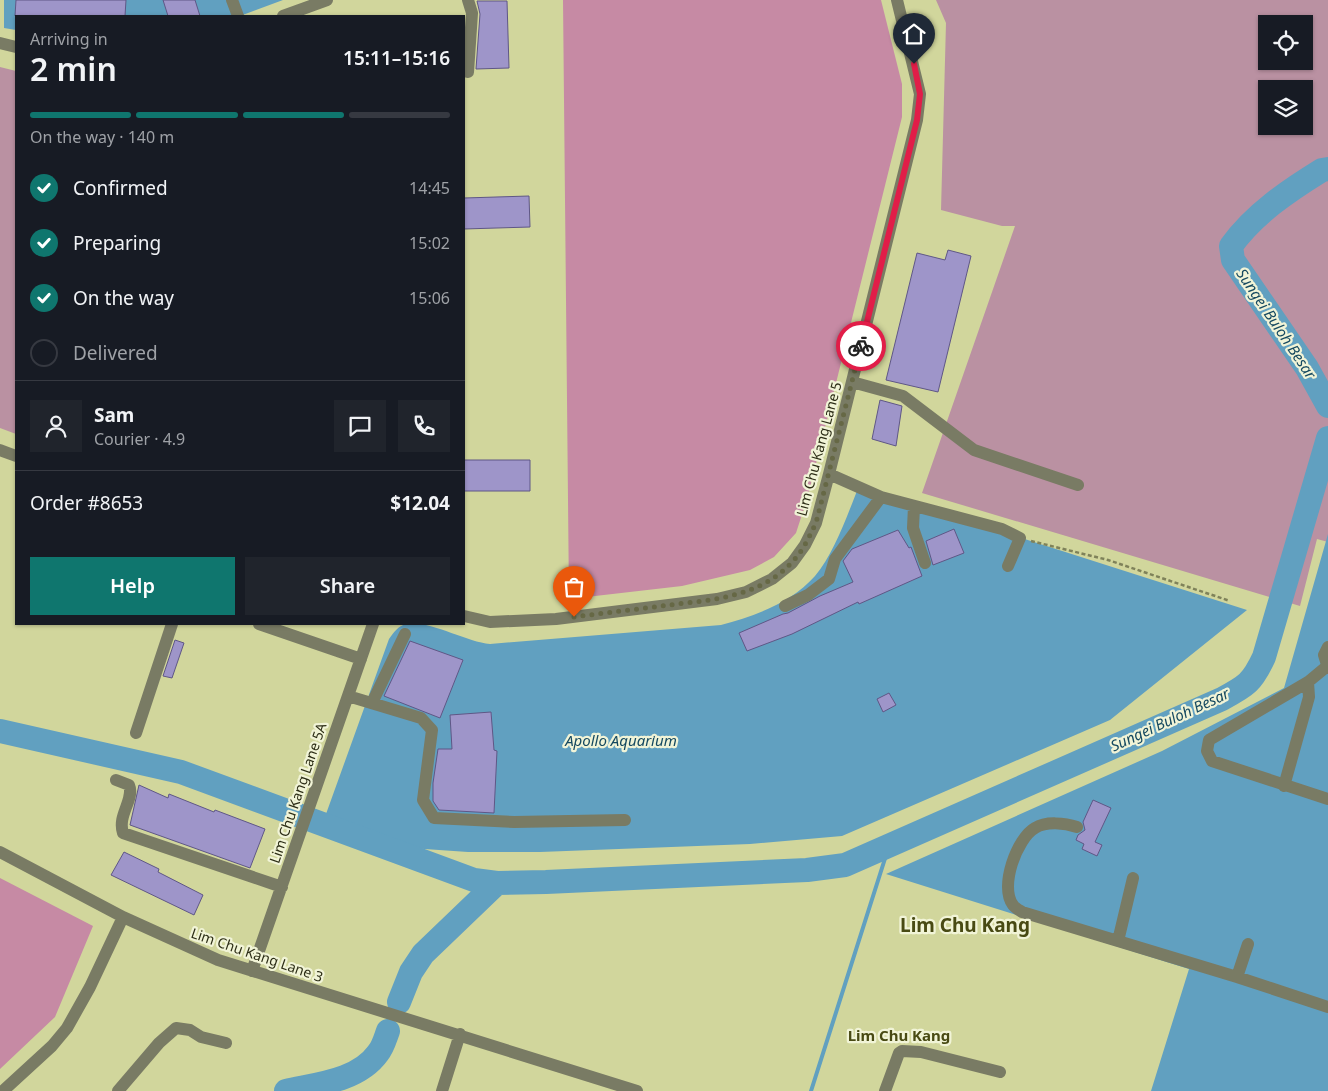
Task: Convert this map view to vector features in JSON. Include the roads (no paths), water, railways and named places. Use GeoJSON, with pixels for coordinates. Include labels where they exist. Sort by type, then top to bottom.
{"type":"FeatureCollection","features":[{"type":"Feature","properties":{"kind":"street"},"geometry":{"type":"LineString","coordinates":[[232,0],[238,15]]}},
{"type":"Feature","properties":{"kind":"street"},"geometry":{"type":"LineString","coordinates":[[285,15],[327,0]]}},
{"type":"Feature","properties":{"kind":"street"},"geometry":{"type":"LineString","coordinates":[[468,0],[472,13],[468,72]]}},
{"type":"Feature","properties":{"kind":"street","name":"Lim Chu Kang Lane 5"},"geometry":{"type":"LineString","coordinates":[[465,616],[490,622],[556,619],[717,599],[746,592],[772,579],[792,563],[805,545],[816,523],[829,474],[917,120],[920,94],[897,0]]}},
{"type":"Feature","properties":{"kind":"street"},"geometry":{"type":"LineString","coordinates":[[0,44],[15,47]]}},
{"type":"Feature","properties":{"kind":"street"},"geometry":{"type":"LineString","coordinates":[[852,382],[903,396],[974,450],[1078,485]]}},
{"type":"Feature","properties":{"kind":"street"},"geometry":{"type":"LineString","coordinates":[[0,450],[15,456]]}},
{"type":"Feature","properties":{"kind":"street"},"geometry":{"type":"LineString","coordinates":[[829,474],[882,498],[1002,529],[1020,538],[1008,566]]}},
{"type":"Feature","properties":{"kind":"street"},"geometry":{"type":"LineString","coordinates":[[785,606],[808,595],[829,579],[835,559],[882,498]]}},
{"type":"Feature","properties":{"kind":"street"},"geometry":{"type":"LineString","coordinates":[[914,506],[913,528],[925,563]]}},
{"type":"Feature","properties":{"kind":"street"},"geometry":{"type":"LineString","coordinates":[[136,733],[172,625]]}},
{"type":"Feature","properties":{"kind":"street"},"geometry":{"type":"LineString","coordinates":[[262,625],[360,659]]}},
{"type":"Feature","properties":{"kind":"street","name":"Lim Chu Kang Lane 5A"},"geometry":{"type":"LineString","coordinates":[[252,971],[373,625]]}},
{"type":"Feature","properties":{"kind":"street"},"geometry":{"type":"LineString","coordinates":[[372,703],[405,634]]}},
{"type":"Feature","properties":{"kind":"street"},"geometry":{"type":"LineString","coordinates":[[1328,647],[1324,655],[1327,668],[1308,682],[1209,740],[1206,752],[1212,762],[1328,799]]}},
{"type":"Feature","properties":{"kind":"street"},"geometry":{"type":"LineString","coordinates":[[1284,786],[1309,697],[1308,682]]}},
{"type":"Feature","properties":{"kind":"street"},"geometry":{"type":"LineString","coordinates":[[348,696],[421,718],[432,730],[423,800],[434,818],[514,822],[625,820]]}},
{"type":"Feature","properties":{"kind":"street"},"geometry":{"type":"LineString","coordinates":[[116,780],[129,785],[131,791],[120,824],[123,833],[282,887]]}},
{"type":"Feature","properties":{"kind":"street"},"geometry":{"type":"LineString","coordinates":[[1077,827],[1070,825],[1044,825],[1029,832],[1021,843],[1010,872],[1009,896],[1013,905],[1022,912],[1236,976],[1328,1007]]}},
{"type":"Feature","properties":{"kind":"street","name":"Lim Chu Kang Lane 3"},"geometry":{"type":"LineString","coordinates":[[0,852],[123,917],[186,947],[252,971],[460,1034],[637,1091]]}},
{"type":"Feature","properties":{"kind":"street"},"geometry":{"type":"LineString","coordinates":[[1118,940],[1133,878]]}},
{"type":"Feature","properties":{"kind":"street"},"geometry":{"type":"LineString","coordinates":[[2,1091],[52,1046],[67,1028],[90,987],[123,917]]}},
{"type":"Feature","properties":{"kind":"street"},"geometry":{"type":"LineString","coordinates":[[1236,976],[1248,944]]}},
{"type":"Feature","properties":{"kind":"street"},"geometry":{"type":"LineString","coordinates":[[118,1091],[159,1043],[176,1028],[190,1030],[201,1037],[226,1043]]}},
{"type":"Feature","properties":{"kind":"street"},"geometry":{"type":"LineString","coordinates":[[442,1091],[460,1034]]}},
{"type":"Feature","properties":{"kind":"street"},"geometry":{"type":"LineString","coordinates":[[885,1091],[899,1053],[902,1051],[921,1052],[1000,1072]]}},
{"type":"Feature","properties":{"kind":"water"},"geometry":{"type":"Polygon","coordinates":[[[4,0],[283,0],[243,15],[15,15],[15,30],[4,28],[4,0]]]}},
{"type":"Feature","properties":{"kind":"water","name":"Apollo Aquarium"},"geometry":{"type":"Polygon","coordinates":[[[859,486],[1247,610],[1110,720],[842,836],[750,844],[540,852],[468,852],[410,848],[326,814],[389,639],[401,626],[425,625],[490,644],[721,625],[759,613],[795,594],[822,567],[845,521],[859,486]]]}},
{"type":"Feature","properties":{"kind":"water"},"geometry":{"type":"Polygon","coordinates":[[[1328,534],[1328,1091],[1151,1091],[1189,969],[886,874],[1162,751],[1284,688],[1328,534]]]}},
{"type":"Feature","properties":{"kind":"waterway","name":"Sungei Buloh Besar"},"geometry":{"type":"LineString","coordinates":[[1328,169],[1322,170],[1272,204],[1240,234],[1231,246],[1233,260],[1307,368],[1328,406]]}},
{"type":"Feature","properties":{"kind":"waterway"},"geometry":{"type":"LineString","coordinates":[[0,731],[181,772],[474,880],[497,883],[546,882],[807,870],[845,865],[1222,699],[1247,683],[1256,673],[1264,657],[1328,438]]}},
{"type":"Feature","properties":{"kind":"waterway"},"geometry":{"type":"LineString","coordinates":[[811,1091],[889,846]]}},
{"type":"Feature","properties":{"kind":"waterway","name":"Sungei Buloh Besar"},"geometry":{"type":"LineString","coordinates":[[399,1002],[411,972],[423,954],[497,883]]}},
{"type":"Feature","properties":{"kind":"waterway","name":"Sungei Buloh Besar"},"geometry":{"type":"LineString","coordinates":[[286,1091],[336,1080],[360,1070],[380,1051],[388,1031]]}},
{"type":"Feature","properties":{"kind":"district","name":"Lim Chu Kang"},"geometry":{"type":"Point","coordinates":[965,925]}},
{"type":"Feature","properties":{"kind":"district","name":"Lim Chu Kang"},"geometry":{"type":"Point","coordinates":[899,1036]}}]}
